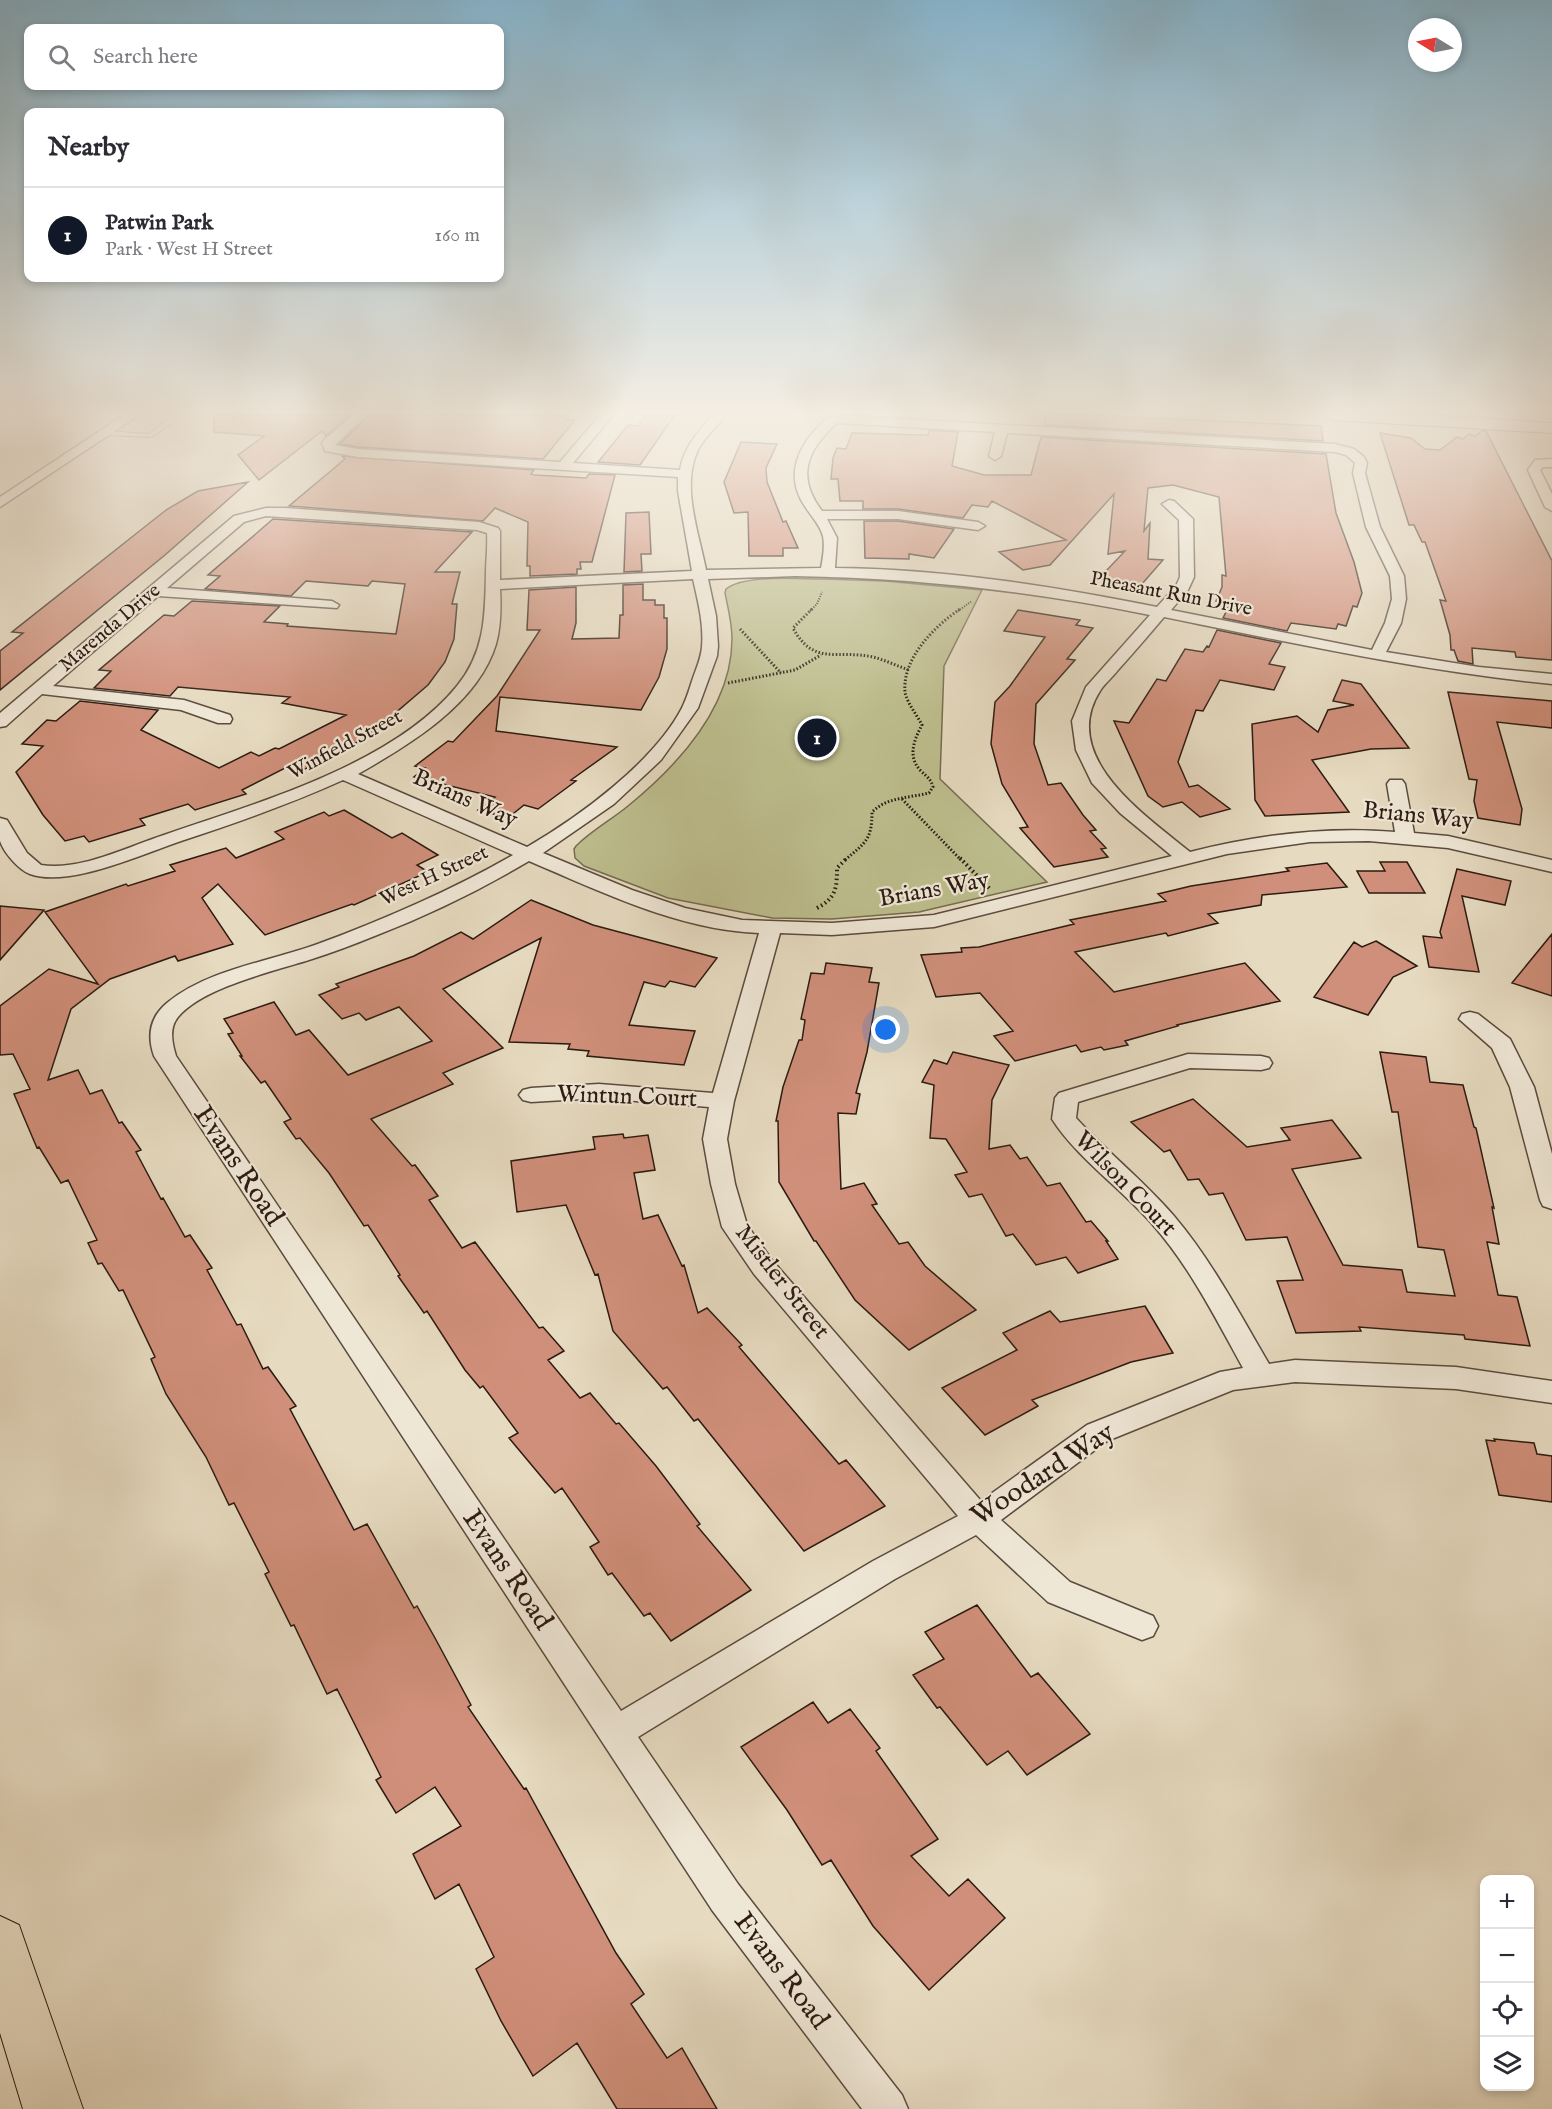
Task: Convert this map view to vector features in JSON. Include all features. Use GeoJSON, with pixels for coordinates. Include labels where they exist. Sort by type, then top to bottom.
{"type":"FeatureCollection","features":[{"type":"Feature","properties":{"kind":"highway"},"geometry":{"type":"LineString","coordinates":[[0,1944],[54,2109]]}},
{"type":"Feature","properties":{"kind":"street","name":"Marenda Drive"},"geometry":{"type":"LineString","coordinates":[[0,722],[240,519],[261,513]]}},
{"type":"Feature","properties":{"kind":"street","name":"Marenda Drive"},"geometry":{"type":"LineString","coordinates":[[303,513],[489,528]]}},
{"type":"Feature","properties":{"kind":"street","name":"West H Street"},"geometry":{"type":"LineString","coordinates":[[167,1016],[181,1002],[201,992],[322,949],[458,893],[529,854],[611,798],[677,730],[703,681],[710,655],[711,629],[688,513]]}},
{"type":"Feature","properties":{"kind":"street"},"geometry":{"type":"LineString","coordinates":[[828,571],[830,536],[818,515],[841,513]]}},
{"type":"Feature","properties":{"kind":"street"},"geometry":{"type":"LineString","coordinates":[[900,513],[916,514],[978,526]]}},
{"type":"Feature","properties":{"kind":"street"},"geometry":{"type":"LineString","coordinates":[[1180,513],[1186,519],[1187,577],[1183,587],[1092,690],[1080,721],[1085,750],[1098,779],[1126,809],[1186,858]]}},
{"type":"Feature","properties":{"kind":"street"},"geometry":{"type":"LineString","coordinates":[[1369,513],[1373,527],[1396,576],[1399,599],[1393,623],[1377,655]]}},
{"type":"Feature","properties":{"kind":"street","name":"Winfield Street"},"geometry":{"type":"LineString","coordinates":[[0,824],[21,858],[35,870],[51,872],[108,860],[249,814],[311,790],[385,752],[423,726],[449,703],[472,676],[485,654],[491,634],[493,585],[494,535],[489,528]]}},
{"type":"Feature","properties":{"kind":"street","name":"Pheasant Run Drive"},"geometry":{"type":"LineString","coordinates":[[493,585],[828,571],[926,576],[1030,589],[1444,667],[1552,679]]}},
{"type":"Feature","properties":{"kind":"street"},"geometry":{"type":"LineString","coordinates":[[155,591],[332,605]]}},
{"type":"Feature","properties":{"kind":"street"},"geometry":{"type":"LineString","coordinates":[[38,689],[184,705],[224,719]]}},
{"type":"Feature","properties":{"kind":"street","name":"Brians Way"},"geometry":{"type":"LineString","coordinates":[[344,774],[625,894],[680,913],[742,926],[832,929],[934,921],[1186,858],[1286,838],[1335,835],[1405,837],[1473,847],[1552,867]]}},
{"type":"Feature","properties":{"kind":"street"},"geometry":{"type":"LineString","coordinates":[[1396,784],[1405,837]]}},
{"type":"Feature","properties":{"kind":"street","name":"Mistler Street"},"geometry":{"type":"LineString","coordinates":[[771,928],[722,1101],[715,1138],[723,1184],[735,1227],[764,1267],[979,1519],[1059,1592],[1142,1626]]}},
{"type":"Feature","properties":{"kind":"street","name":"Evans Road"},"geometry":{"type":"LineString","coordinates":[[167,1016],[160,1031],[159,1043],[165,1056],[725,1897],[888,2109]]}},
{"type":"Feature","properties":{"kind":"street"},"geometry":{"type":"LineString","coordinates":[[1470,1019],[1502,1044],[1522,1087],[1552,1200]]}},
{"type":"Feature","properties":{"kind":"street","name":"Wilson Court"},"geometry":{"type":"LineString","coordinates":[[1261,1062],[1188,1061],[1067,1098],[1064,1119],[1085,1143],[1127,1180],[1164,1221],[1200,1267],[1262,1377]]}},
{"type":"Feature","properties":{"kind":"street","name":"Wintun Court"},"geometry":{"type":"LineString","coordinates":[[531,1095],[599,1091],[722,1101]]}},
{"type":"Feature","properties":{"kind":"street","name":"Woodard Way"},"geometry":{"type":"LineString","coordinates":[[615,1733],[884,1570],[979,1519],[1097,1433],[1230,1380],[1295,1371],[1456,1378],[1552,1392]]}},
{"type":"Feature","properties":{"kind":"path"},"geometry":{"type":"LineString","coordinates":[[821,655],[800,639],[793,628],[817,604],[820,593],[828,588]]}},
{"type":"Feature","properties":{"kind":"path"},"geometry":{"type":"LineString","coordinates":[[812,910],[831,901],[838,891],[837,868],[870,840],[874,830],[872,812],[876,807],[929,793],[933,787],[932,782],[917,767],[913,759],[912,749],[922,725],[906,698],[904,690],[916,652],[943,621],[978,597],[967,595]]}},
{"type":"Feature","properties":{"kind":"path"},"geometry":{"type":"LineString","coordinates":[[740,629],[782,673]]}},
{"type":"Feature","properties":{"kind":"path"},"geometry":{"type":"LineString","coordinates":[[728,683],[801,668],[821,655],[850,654],[873,657],[909,670]]}},
{"type":"Feature","properties":{"kind":"path"},"geometry":{"type":"LineString","coordinates":[[902,799],[995,893]]}},
{"type":"Feature","properties":{"kind":"green space"},"geometry":{"type":"Polygon","coordinates":[[[759,579],[885,581],[982,590],[944,666],[940,779],[1047,882],[919,912],[832,919],[772,918],[668,898],[584,866],[575,858],[576,846],[628,806],[665,773],[698,733],[712,711],[723,688],[730,664],[732,633],[726,589],[734,584],[759,579]]]}},
{"type":"Feature","properties":{"kind":"building"},"geometry":{"type":"Polygon","coordinates":[[[162,513],[212,513],[0,690],[0,651],[23,633],[12,632],[162,513]]]}},
{"type":"Feature","properties":{"kind":"building"},"geometry":{"type":"Polygon","coordinates":[[[385,513],[490,513],[483,521],[385,513]]]}},
{"type":"Feature","properties":{"kind":"building"},"geometry":{"type":"Polygon","coordinates":[[[508,513],[605,513],[592,562],[580,562],[581,569],[577,569],[577,574],[530,576],[530,566],[527,566],[528,522],[508,513]]]}},
{"type":"Feature","properties":{"kind":"building"},"geometry":{"type":"Polygon","coordinates":[[[626,513],[649,513],[651,554],[641,554],[642,571],[624,572],[626,513]]]}},
{"type":"Feature","properties":{"kind":"building"},"geometry":{"type":"Polygon","coordinates":[[[748,513],[780,513],[783,522],[786,521],[798,548],[783,548],[783,556],[749,556],[748,513]]]}},
{"type":"Feature","properties":{"kind":"building"},"geometry":{"type":"Polygon","coordinates":[[[930,513],[966,513],[963,518],[930,513]]]}},
{"type":"Feature","properties":{"kind":"building"},"geometry":{"type":"Polygon","coordinates":[[[1016,513],[1096,513],[1050,565],[1023,570],[999,552],[1066,540],[1016,513]]]}},
{"type":"Feature","properties":{"kind":"building"},"geometry":{"type":"Polygon","coordinates":[[[1112,513],[1146,513],[1144,531],[1150,523],[1148,559],[1163,560],[1142,584],[1134,583],[1127,590],[1104,586],[1106,571],[1125,551],[1108,554],[1112,513]]]}},
{"type":"Feature","properties":{"kind":"building"},"geometry":{"type":"Polygon","coordinates":[[[1220,513],[1336,513],[1354,562],[1362,593],[1357,607],[1353,606],[1346,626],[1338,624],[1336,629],[1291,623],[1287,631],[1223,618],[1228,608],[1225,607],[1227,602],[1216,601],[1222,587],[1222,575],[1226,576],[1220,513]]]}},
{"type":"Feature","properties":{"kind":"building"},"geometry":{"type":"Polygon","coordinates":[[[1405,513],[1528,513],[1552,561],[1552,660],[1516,657],[1515,652],[1472,648],[1473,664],[1458,661],[1454,650],[1451,650],[1450,635],[1440,600],[1446,601],[1425,542],[1422,542],[1414,525],[1409,525],[1405,513]]]}},
{"type":"Feature","properties":{"kind":"building"},"geometry":{"type":"Polygon","coordinates":[[[273,519],[472,532],[435,572],[460,572],[452,604],[457,604],[454,639],[445,662],[428,685],[366,738],[297,773],[285,768],[242,790],[246,794],[195,810],[188,804],[140,819],[145,825],[89,842],[84,836],[65,841],[43,815],[16,772],[43,746],[22,744],[47,720],[56,721],[80,701],[158,710],[141,730],[219,768],[251,752],[259,756],[275,748],[279,749],[346,715],[282,703],[290,697],[178,687],[170,696],[94,688],[111,671],[99,670],[164,615],[174,616],[192,601],[280,606],[264,622],[288,624],[287,626],[396,634],[405,584],[372,581],[368,586],[306,581],[291,596],[205,589],[220,576],[208,575],[273,519]]]}},
{"type":"Feature","properties":{"kind":"building"},"geometry":{"type":"Polygon","coordinates":[[[864,521],[898,521],[954,529],[934,558],[909,554],[909,559],[865,558],[864,521]]]}},
{"type":"Feature","properties":{"kind":"building"},"geometry":{"type":"Polygon","coordinates":[[[643,584],[643,600],[655,600],[655,605],[664,605],[664,618],[667,618],[667,649],[659,677],[641,710],[500,697],[496,731],[617,747],[571,780],[576,781],[538,809],[524,805],[508,818],[478,810],[495,797],[414,777],[425,768],[415,766],[448,741],[453,742],[497,696],[540,630],[527,630],[529,590],[576,587],[576,623],[572,639],[619,638],[620,615],[623,615],[623,585],[643,584]]]}},
{"type":"Feature","properties":{"kind":"building"},"geometry":{"type":"Polygon","coordinates":[[[1018,610],[1080,620],[1076,625],[1093,628],[1067,659],[1075,660],[1036,704],[1034,744],[1048,785],[1061,783],[1096,830],[1090,831],[1106,848],[1101,849],[1108,857],[1054,867],[1020,828],[1028,827],[1002,784],[991,744],[995,702],[1010,686],[1045,637],[1004,631],[1018,610]]]}},
{"type":"Feature","properties":{"kind":"building"},"geometry":{"type":"Polygon","coordinates":[[[1217,630],[1281,643],[1269,664],[1285,667],[1274,690],[1220,680],[1203,711],[1196,710],[1178,762],[1189,787],[1198,785],[1230,809],[1200,817],[1182,802],[1163,807],[1148,796],[1114,721],[1129,723],[1157,679],[1166,681],[1185,649],[1203,652],[1207,646],[1209,647],[1217,630]]]}},
{"type":"Feature","properties":{"kind":"building"},"geometry":{"type":"Polygon","coordinates":[[[1342,680],[1361,684],[1409,748],[1371,749],[1312,760],[1349,812],[1265,816],[1255,800],[1252,724],[1297,716],[1318,732],[1328,710],[1354,705],[1333,701],[1342,680]]]}},
{"type":"Feature","properties":{"kind":"building"},"geometry":{"type":"Polygon","coordinates":[[[1448,692],[1552,701],[1552,728],[1497,722],[1522,809],[1520,825],[1478,818],[1474,801],[1477,780],[1469,779],[1448,692]]]}},
{"type":"Feature","properties":{"kind":"building"},"geometry":{"type":"Polygon","coordinates":[[[344,810],[392,838],[402,833],[438,855],[417,865],[428,872],[354,905],[265,935],[218,884],[202,898],[233,944],[178,961],[175,956],[110,979],[71,1009],[48,1080],[78,1070],[90,1094],[102,1090],[119,1123],[122,1122],[141,1150],[136,1152],[161,1199],[163,1198],[185,1237],[190,1235],[212,1268],[207,1270],[237,1325],[241,1324],[263,1369],[268,1367],[296,1406],[290,1409],[354,1530],[367,1524],[414,1608],[417,1606],[435,1638],[471,1705],[468,1707],[524,1789],[526,1788],[616,1953],[644,1994],[631,2004],[667,2058],[682,2048],[717,2109],[617,2109],[577,2043],[533,2076],[501,2021],[476,1969],[494,1957],[459,1884],[435,1899],[413,1854],[461,1826],[435,1787],[396,1813],[376,1780],[381,1777],[337,1689],[327,1694],[294,1625],[291,1626],[265,1574],[269,1572],[234,1503],[229,1505],[206,1457],[166,1394],[151,1359],[155,1357],[123,1290],[119,1291],[102,1263],[98,1264],[88,1243],[97,1240],[68,1180],[61,1183],[39,1147],[37,1148],[14,1094],[30,1089],[13,1054],[0,1055],[0,1006],[49,969],[98,984],[45,912],[126,884],[128,886],[175,871],[170,865],[226,848],[236,858],[284,839],[275,832],[324,812],[329,816],[344,810]]]}},
{"type":"Feature","properties":{"kind":"building"},"geometry":{"type":"Polygon","coordinates":[[[1380,862],[1407,862],[1425,893],[1369,893],[1357,871],[1385,871],[1380,862]]]}},
{"type":"Feature","properties":{"kind":"building"},"geometry":{"type":"Polygon","coordinates":[[[1327,863],[1347,887],[1262,895],[1261,905],[1208,914],[1218,923],[1168,936],[1166,933],[1075,952],[1114,992],[1245,963],[1280,1001],[1177,1025],[1125,1041],[1128,1045],[1104,1050],[1101,1047],[1081,1052],[1076,1045],[1015,1061],[994,1036],[1013,1031],[980,993],[936,997],[921,955],[962,952],[961,948],[979,947],[1074,924],[1070,920],[1166,901],[1158,894],[1191,886],[1289,871],[1286,868],[1327,863]]]}},
{"type":"Feature","properties":{"kind":"building"},"geometry":{"type":"Polygon","coordinates":[[[1457,869],[1511,881],[1505,905],[1462,896],[1479,972],[1429,967],[1423,936],[1442,938],[1440,932],[1457,869]]]}},
{"type":"Feature","properties":{"kind":"building"},"geometry":{"type":"Polygon","coordinates":[[[531,900],[593,925],[717,958],[695,987],[670,981],[665,987],[644,982],[629,1025],[695,1031],[684,1065],[587,1056],[589,1051],[568,1049],[570,1044],[509,1042],[541,938],[443,989],[503,1048],[443,1073],[453,1084],[371,1119],[412,1166],[415,1165],[438,1196],[429,1200],[462,1248],[475,1242],[539,1328],[543,1327],[564,1351],[548,1360],[580,1398],[590,1393],[616,1424],[619,1423],[656,1466],[700,1524],[697,1526],[751,1590],[671,1641],[650,1613],[644,1616],[612,1573],[608,1575],[590,1547],[599,1542],[562,1488],[555,1493],[509,1438],[518,1433],[483,1386],[480,1388],[465,1370],[427,1311],[424,1313],[398,1276],[400,1275],[368,1225],[364,1226],[329,1173],[300,1138],[296,1139],[284,1122],[291,1119],[265,1081],[261,1083],[240,1056],[242,1056],[228,1034],[233,1033],[224,1019],[274,1002],[296,1035],[309,1030],[348,1075],[432,1041],[399,1007],[366,1020],[359,1013],[342,1019],[319,995],[339,987],[336,984],[414,956],[461,932],[473,939],[531,900]]]}},
{"type":"Feature","properties":{"kind":"building"},"geometry":{"type":"Polygon","coordinates":[[[0,906],[44,910],[0,960],[0,906]]]}},
{"type":"Feature","properties":{"kind":"building"},"geometry":{"type":"Polygon","coordinates":[[[1552,934],[1552,996],[1512,983],[1552,934]]]}},
{"type":"Feature","properties":{"kind":"building"},"geometry":{"type":"Polygon","coordinates":[[[1376,941],[1417,966],[1393,977],[1368,1015],[1314,997],[1354,942],[1362,947],[1376,941]]]}},
{"type":"Feature","properties":{"kind":"building"},"geometry":{"type":"Polygon","coordinates":[[[826,963],[872,968],[869,982],[879,983],[867,1052],[856,1093],[860,1094],[856,1114],[838,1113],[841,1189],[864,1183],[877,1204],[872,1205],[899,1244],[908,1242],[925,1266],[976,1310],[909,1350],[855,1300],[814,1241],[779,1182],[778,1121],[776,1121],[783,1087],[799,1040],[802,1040],[805,1020],[801,1019],[811,973],[824,974],[826,963]]]}},
{"type":"Feature","properties":{"kind":"building"},"geometry":{"type":"Polygon","coordinates":[[[953,1052],[1009,1065],[992,1100],[989,1149],[1010,1145],[1020,1159],[1027,1157],[1047,1186],[1060,1183],[1086,1222],[1091,1221],[1108,1241],[1106,1241],[1118,1259],[1078,1273],[1066,1257],[1036,1265],[1013,1234],[1006,1236],[982,1194],[969,1197],[955,1175],[967,1172],[946,1139],[930,1138],[934,1085],[922,1082],[934,1060],[947,1064],[953,1052]]]}},
{"type":"Feature","properties":{"kind":"building"},"geometry":{"type":"Polygon","coordinates":[[[1380,1052],[1426,1057],[1430,1082],[1463,1085],[1476,1128],[1494,1208],[1492,1207],[1499,1244],[1487,1242],[1498,1295],[1517,1297],[1530,1346],[1465,1339],[1464,1335],[1359,1327],[1361,1331],[1296,1333],[1277,1281],[1303,1280],[1287,1237],[1246,1240],[1223,1193],[1209,1195],[1199,1179],[1188,1180],[1170,1150],[1164,1152],[1131,1122],[1193,1099],[1247,1147],[1290,1140],[1281,1128],[1332,1120],[1361,1158],[1292,1169],[1343,1265],[1402,1270],[1407,1292],[1455,1296],[1444,1250],[1418,1247],[1398,1112],[1392,1112],[1380,1052]]]}},
{"type":"Feature","properties":{"kind":"building"},"geometry":{"type":"Polygon","coordinates":[[[623,1134],[624,1138],[648,1135],[655,1170],[634,1173],[643,1219],[658,1215],[682,1266],[684,1265],[698,1313],[707,1308],[742,1345],[739,1347],[839,1464],[846,1460],[885,1506],[804,1551],[698,1419],[694,1421],[667,1387],[663,1389],[613,1331],[598,1274],[595,1275],[566,1205],[517,1212],[511,1161],[595,1149],[593,1137],[623,1134]]]}},
{"type":"Feature","properties":{"kind":"building"},"geometry":{"type":"Polygon","coordinates":[[[1145,1306],[1173,1353],[1131,1362],[1032,1400],[1038,1406],[985,1435],[942,1388],[1017,1350],[1003,1333],[1050,1311],[1060,1322],[1145,1306]]]}},
{"type":"Feature","properties":{"kind":"building"},"geometry":{"type":"Polygon","coordinates":[[[1494,1439],[1534,1443],[1537,1454],[1552,1456],[1552,1502],[1499,1495],[1486,1440],[1495,1441],[1494,1439]]]}},
{"type":"Feature","properties":{"kind":"building"},"geometry":{"type":"Polygon","coordinates":[[[977,1605],[1031,1677],[1038,1673],[1090,1734],[1027,1775],[1008,1751],[987,1765],[940,1707],[937,1708],[913,1675],[944,1659],[925,1632],[977,1605]]]}},
{"type":"Feature","properties":{"kind":"building"},"geometry":{"type":"Polygon","coordinates":[[[813,1702],[828,1723],[850,1709],[880,1748],[876,1751],[938,1839],[911,1856],[949,1896],[968,1879],[1005,1918],[929,1990],[873,1926],[831,1860],[822,1865],[787,1810],[741,1747],[813,1702]]]}},
{"type":"Feature","properties":{"kind":"place","name":"Patwin Park"},"geometry":{"type":"Point","coordinates":[817,738]}}]}
